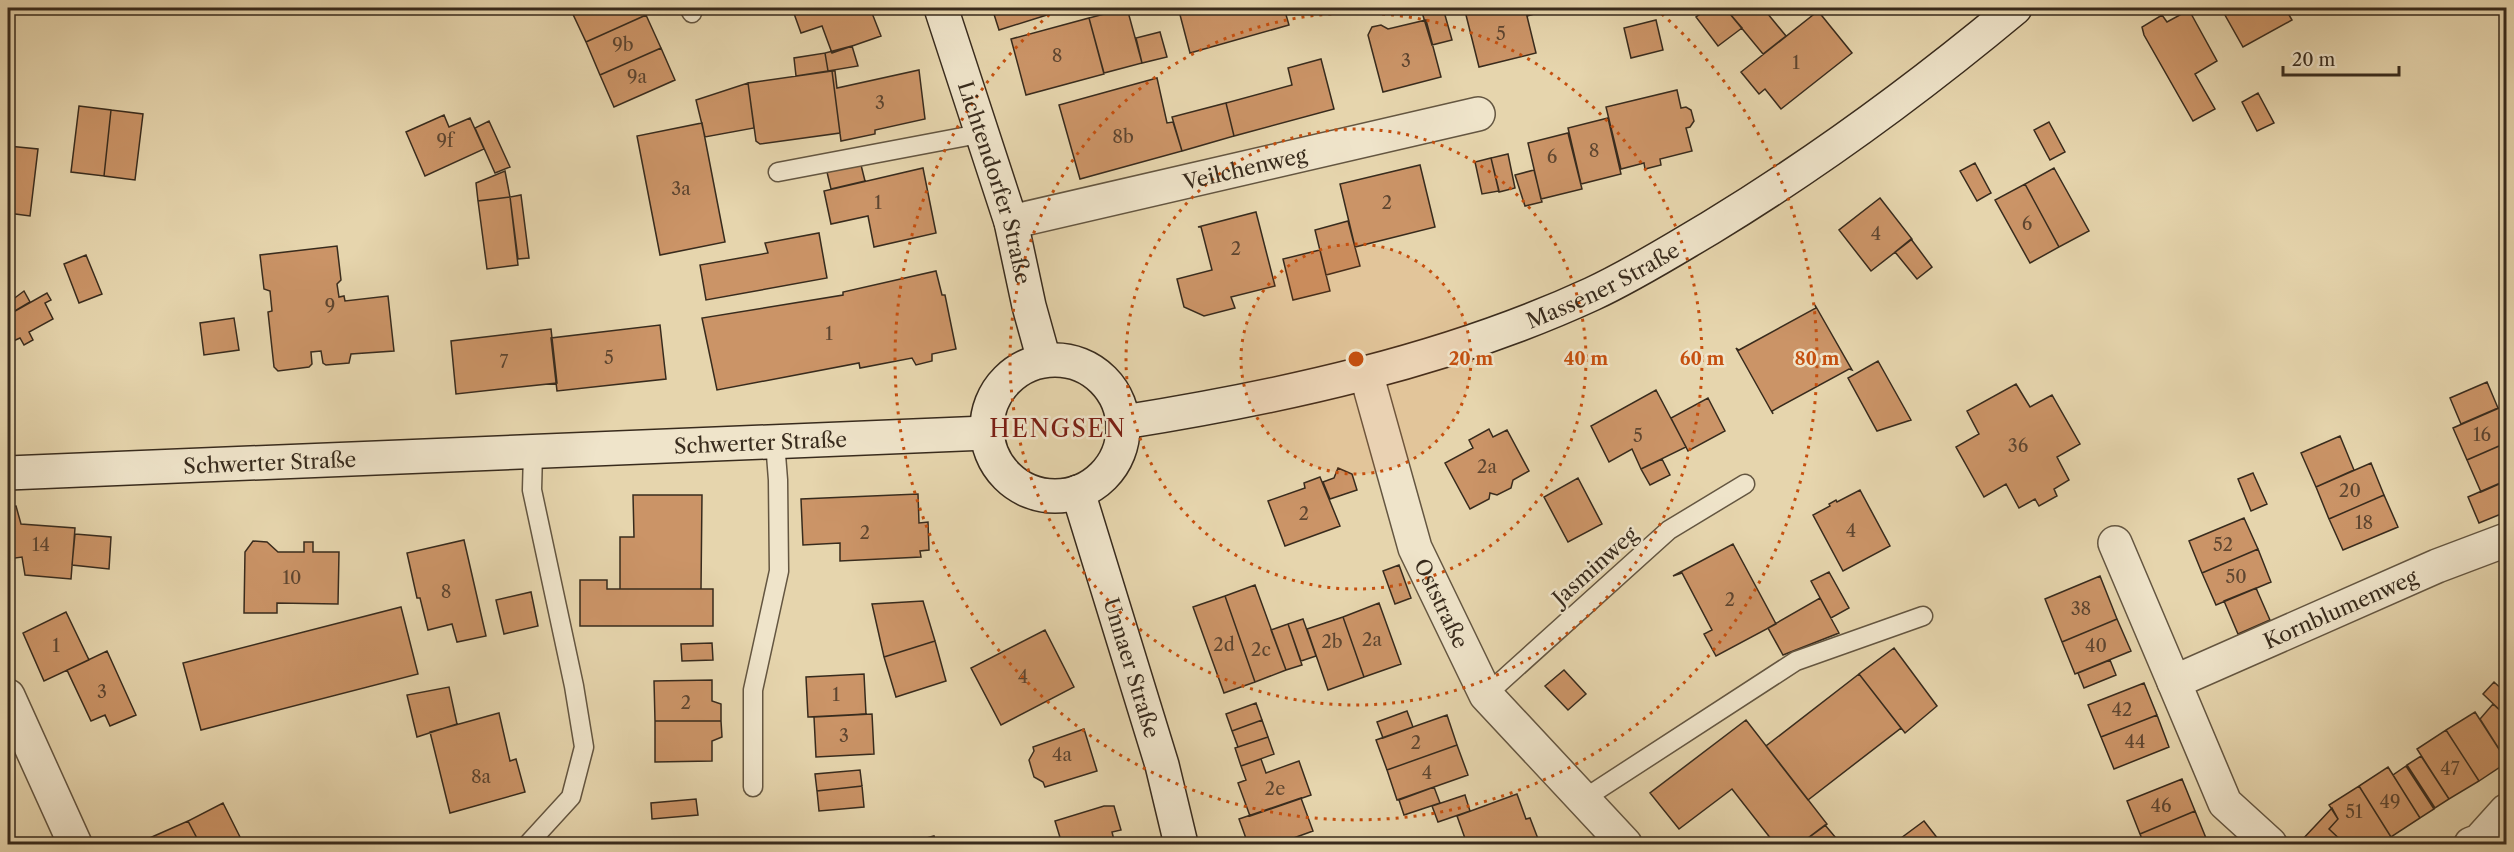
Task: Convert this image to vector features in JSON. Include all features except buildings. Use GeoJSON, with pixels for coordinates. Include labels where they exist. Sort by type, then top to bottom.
{"type":"FeatureCollection","features":[{"type":"Feature","properties":{"kind":"main road","name":"Lichtendorfer Straße"},"geometry":{"type":"LineString","coordinates":[[941,8],[984,133],[1011,222],[1029,306],[1044,360]]}},
{"type":"Feature","properties":{"kind":"main road","name":"Massener Straße"},"geometry":{"type":"LineString","coordinates":[[1124,422],[1176,414],[1366,373],[1509,328],[1591,295],[1639,271],[1775,189],[1955,58],[2015,8]]}},
{"type":"Feature","properties":{"kind":"main road","name":"Veilchenweg"},"geometry":{"type":"LineString","coordinates":[[1011,222],[1478,114]]}},
{"type":"Feature","properties":{"kind":"main road"},"geometry":{"type":"LineString","coordinates":[[1044,360],[1067,360],[1088,367],[1106,382],[1118,400],[1124,422],[1122,443],[1115,462],[1102,479],[1065,497],[1044,496],[1024,490],[1007,478],[995,462],[986,433],[987,414],[1007,379],[1024,367],[1044,360]]}},
{"type":"Feature","properties":{"kind":"main road","name":"Oststraße"},"geometry":{"type":"LineString","coordinates":[[1366,373],[1415,548],[1486,695],[1625,844]]}},
{"type":"Feature","properties":{"kind":"main road","name":"Schwerter Straße"},"geometry":{"type":"LineString","coordinates":[[8,473],[986,433]]}},
{"type":"Feature","properties":{"kind":"main road","name":"Unnaer Straße"},"geometry":{"type":"LineString","coordinates":[[1078,492],[1162,765],[1181,844]]}},
{"type":"Feature","properties":{"kind":"main road","name":"Kornblumenweg"},"geometry":{"type":"LineString","coordinates":[[2174,682],[2437,566],[2506,540]]}},
{"type":"Feature","properties":{"kind":"main road"},"geometry":{"type":"LineString","coordinates":[[2115,543],[2225,803],[2270,844]]}},
{"type":"Feature","properties":{"kind":"main road"},"geometry":{"type":"LineString","coordinates":[[8,696],[75,844]]}},
{"type":"Feature","properties":{"kind":"main road"},"geometry":{"type":"LineString","coordinates":[[2471,844],[2479,841],[2506,811]]}},
{"type":"Feature","properties":{"kind":"lane"},"geometry":{"type":"LineString","coordinates":[[778,172],[984,133]]}},
{"type":"Feature","properties":{"kind":"lane"},"geometry":{"type":"LineString","coordinates":[[753,786],[753,690],[779,571],[778,480],[775,442]]}},
{"type":"Feature","properties":{"kind":"lane"},"geometry":{"type":"LineString","coordinates":[[528,844],[571,797],[584,747],[574,686],[532,490],[533,452]]}},
{"type":"Feature","properties":{"kind":"lane","name":"Jasminweg"},"geometry":{"type":"LineString","coordinates":[[1486,695],[1669,530],[1745,484]]}},
{"type":"Feature","properties":{"kind":"lane"},"geometry":{"type":"LineString","coordinates":[[1582,800],[1796,661],[1923,616]]}},
{"type":"Feature","properties":{"kind":"district","name":"HENGSEN"},"geometry":{"type":"Point","coordinates":[1058,428]}}]}
